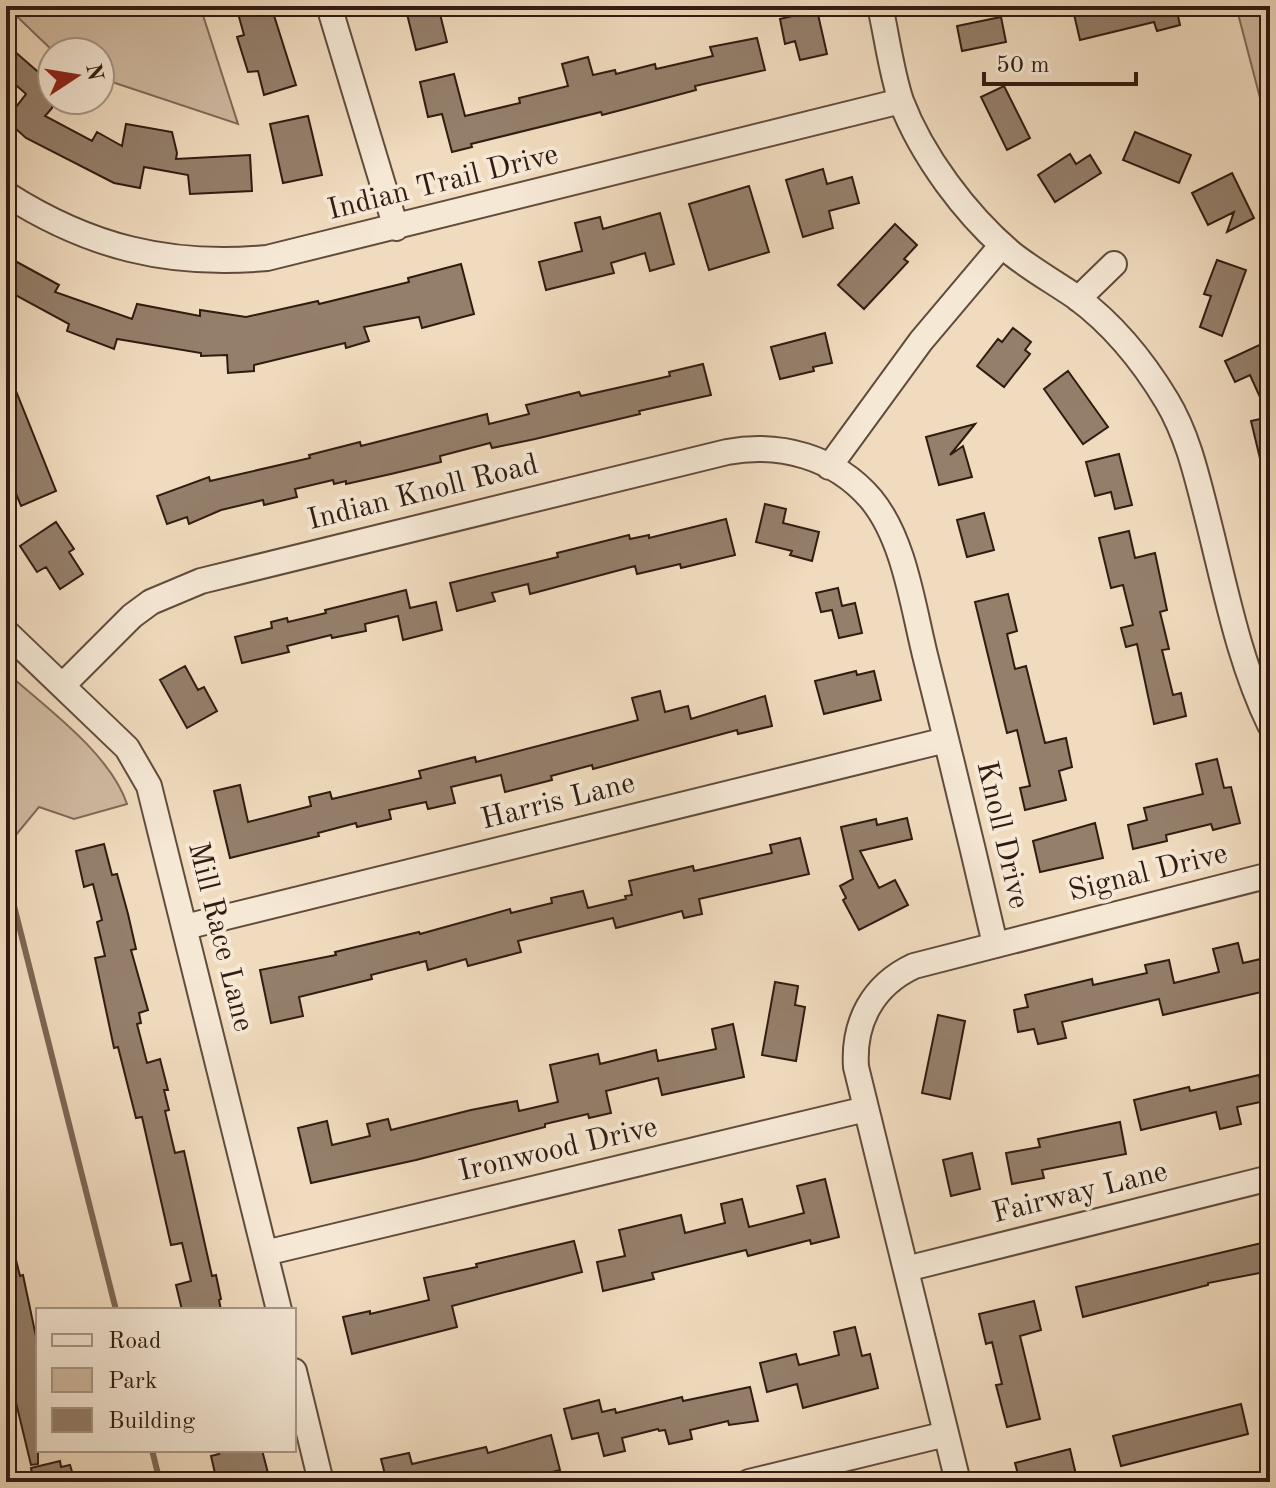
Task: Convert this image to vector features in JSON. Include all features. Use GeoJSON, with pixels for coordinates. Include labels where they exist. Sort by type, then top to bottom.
{"type":"FeatureCollection","features":[{"type":"Feature","properties":{"kind":"street"},"geometry":{"type":"LineString","coordinates":[[329,6],[396,228]]}},
{"type":"Feature","properties":{"kind":"street"},"geometry":{"type":"LineString","coordinates":[[880,6],[901,101],[943,176],[1002,245],[1078,299],[1122,338],[1148,369],[1170,405],[1185,438],[1247,670],[1270,725]]}},
{"type":"Feature","properties":{"kind":"street","name":"Indian Trail Drive"},"geometry":{"type":"LineString","coordinates":[[6,194],[83,236],[124,249],[158,257],[206,262],[267,258],[901,101]]}},
{"type":"Feature","properties":{"kind":"street"},"geometry":{"type":"LineString","coordinates":[[829,467],[921,341],[1002,245]]}},
{"type":"Feature","properties":{"kind":"street"},"geometry":{"type":"LineString","coordinates":[[1078,299],[1114,264]]}},
{"type":"Feature","properties":{"kind":"street","name":"Indian Knoll Road"},"geometry":{"type":"LineString","coordinates":[[63,685],[132,616],[151,602],[201,581],[749,447],[794,452],[829,467]]}},
{"type":"Feature","properties":{"kind":"street","name":"Knoll Drive"},"geometry":{"type":"LineString","coordinates":[[829,467],[860,488],[880,511],[892,533],[995,944],[901,972],[871,999],[859,1023],[855,1047],[856,1067],[958,1482]]}},
{"type":"Feature","properties":{"kind":"street","name":"Mill Race Lane"},"geometry":{"type":"LineString","coordinates":[[6,632],[127,748],[149,786],[279,1308]]}},
{"type":"Feature","properties":{"kind":"street","name":"Harris Lane"},"geometry":{"type":"LineString","coordinates":[[185,927],[946,740]]}},
{"type":"Feature","properties":{"kind":"street","name":"Signal Drive"},"geometry":{"type":"LineString","coordinates":[[995,944],[1270,875]]}},
{"type":"Feature","properties":{"kind":"street","name":"Ironwood Drive"},"geometry":{"type":"LineString","coordinates":[[265,1253],[866,1109]]}},
{"type":"Feature","properties":{"kind":"street","name":"Fairway Lane"},"geometry":{"type":"LineString","coordinates":[[906,1269],[1270,1178]]}},
{"type":"Feature","properties":{"kind":"street"},"geometry":{"type":"LineString","coordinates":[[296,1379],[321,1482]]}},
{"type":"Feature","properties":{"kind":"street"},"geometry":{"type":"LineString","coordinates":[[749,1482],[946,1434]]}},
{"type":"Feature","properties":{"kind":"green space"},"geometry":{"type":"Polygon","coordinates":[[[6,6],[200,6],[238,124],[116,83],[116,36],[37,36],[6,6]]]}},
{"type":"Feature","properties":{"kind":"green space"},"geometry":{"type":"Polygon","coordinates":[[[1236,6],[1270,6],[1270,136],[1236,6]]]}},
{"type":"Feature","properties":{"kind":"green space"},"geometry":{"type":"Polygon","coordinates":[[[6,672],[92,749],[119,785],[127,804],[74,819],[39,807],[6,847],[6,672]]]}},
{"type":"Feature","properties":{"kind":"building"},"geometry":{"type":"Polygon","coordinates":[[[236,6],[271,6],[296,85],[264,95],[258,71],[248,72],[237,37],[244,35],[236,6]]]}},
{"type":"Feature","properties":{"kind":"building"},"geometry":{"type":"Polygon","coordinates":[[[405,6],[438,6],[447,42],[416,50],[405,6]]]}},
{"type":"Feature","properties":{"kind":"building"},"geometry":{"type":"Polygon","coordinates":[[[1091,6],[1193,6],[1194,12],[1178,16],[1180,25],[1157,31],[1154,22],[1080,40],[1073,10],[1091,6]]]}},
{"type":"Feature","properties":{"kind":"building"},"geometry":{"type":"Polygon","coordinates":[[[817,10],[827,54],[800,60],[795,41],[785,44],[780,19],[817,10]]]}},
{"type":"Feature","properties":{"kind":"building"},"geometry":{"type":"Polygon","coordinates":[[[1001,17],[1006,42],[962,51],[957,26],[1001,17]]]}},
{"type":"Feature","properties":{"kind":"building"},"geometry":{"type":"Polygon","coordinates":[[[757,38],[765,70],[695,86],[696,90],[602,115],[601,112],[471,144],[472,147],[452,152],[442,114],[428,117],[420,82],[454,74],[465,116],[520,103],[519,98],[568,86],[562,64],[588,57],[593,75],[615,70],[616,74],[655,64],[656,69],[713,56],[710,47],[757,38]]]}},
{"type":"Feature","properties":{"kind":"building"},"geometry":{"type":"Polygon","coordinates":[[[6,44],[36,70],[36,116],[45,116],[92,141],[97,132],[122,146],[126,124],[172,132],[176,159],[250,155],[252,191],[190,194],[188,175],[144,167],[140,188],[114,183],[26,138],[6,120],[26,94],[6,76],[6,44]]]}},
{"type":"Feature","properties":{"kind":"building"},"geometry":{"type":"Polygon","coordinates":[[[1004,86],[1030,138],[1007,150],[981,97],[1004,86]]]}},
{"type":"Feature","properties":{"kind":"building"},"geometry":{"type":"Polygon","coordinates":[[[308,116],[322,175],[283,183],[270,124],[308,116]]]}},
{"type":"Feature","properties":{"kind":"building"},"geometry":{"type":"Polygon","coordinates":[[[1135,132],[1191,155],[1179,183],[1123,160],[1135,132]]]}},
{"type":"Feature","properties":{"kind":"building"},"geometry":{"type":"Polygon","coordinates":[[[1070,154],[1076,164],[1090,155],[1101,173],[1055,202],[1038,175],[1070,154]]]}},
{"type":"Feature","properties":{"kind":"building"},"geometry":{"type":"Polygon","coordinates":[[[823,169],[827,184],[852,177],[859,203],[829,211],[833,228],[803,237],[786,180],[823,169]]]}},
{"type":"Feature","properties":{"kind":"building"},"geometry":{"type":"Polygon","coordinates":[[[1232,173],[1254,218],[1227,232],[1234,212],[1208,225],[1192,193],[1232,173]]]}},
{"type":"Feature","properties":{"kind":"building"},"geometry":{"type":"Polygon","coordinates":[[[749,186],[769,252],[709,270],[689,204],[749,186]]]}},
{"type":"Feature","properties":{"kind":"building"},"geometry":{"type":"Polygon","coordinates":[[[660,213],[674,264],[650,271],[645,253],[611,263],[614,273],[546,290],[539,262],[582,251],[575,223],[600,217],[603,229],[660,213]]]}},
{"type":"Feature","properties":{"kind":"building"},"geometry":{"type":"Polygon","coordinates":[[[895,224],[917,245],[904,259],[908,262],[864,309],[838,285],[895,224]]]}},
{"type":"Feature","properties":{"kind":"building"},"geometry":{"type":"Polygon","coordinates":[[[6,256],[59,285],[55,292],[132,319],[137,304],[200,316],[200,310],[246,317],[318,301],[319,304],[409,282],[408,278],[461,264],[474,314],[422,328],[419,317],[364,327],[369,341],[346,348],[345,343],[254,365],[254,371],[228,373],[227,355],[201,356],[201,353],[117,339],[114,349],[67,331],[69,324],[6,290],[6,256]]]}},
{"type":"Feature","properties":{"kind":"building"},"geometry":{"type":"Polygon","coordinates":[[[1217,260],[1246,270],[1222,336],[1200,327],[1211,296],[1204,294],[1217,260]]]}},
{"type":"Feature","properties":{"kind":"building"},"geometry":{"type":"Polygon","coordinates":[[[1013,328],[1031,342],[1025,350],[1030,354],[1004,387],[977,366],[998,339],[1002,342],[1013,328]]]}},
{"type":"Feature","properties":{"kind":"building"},"geometry":{"type":"Polygon","coordinates":[[[825,333],[832,363],[780,379],[771,347],[825,333]]]}},
{"type":"Feature","properties":{"kind":"building"},"geometry":{"type":"Polygon","coordinates":[[[1270,340],[1270,474],[1264,475],[1251,421],[1269,417],[1250,375],[1235,382],[1225,361],[1270,340]]]}},
{"type":"Feature","properties":{"kind":"building"},"geometry":{"type":"Polygon","coordinates":[[[703,364],[711,395],[535,439],[492,448],[490,443],[440,456],[441,462],[391,474],[346,484],[346,481],[334,484],[333,480],[295,489],[297,497],[264,505],[263,500],[221,510],[189,524],[187,517],[167,524],[157,496],[209,477],[210,481],[310,458],[309,455],[360,442],[361,446],[487,414],[489,424],[529,414],[526,405],[670,376],[669,372],[703,364]]]}},
{"type":"Feature","properties":{"kind":"building"},"geometry":{"type":"Polygon","coordinates":[[[6,366],[56,491],[21,506],[6,469],[6,366]]]}},
{"type":"Feature","properties":{"kind":"building"},"geometry":{"type":"Polygon","coordinates":[[[1068,371],[1108,427],[1083,444],[1044,389],[1068,371]]]}},
{"type":"Feature","properties":{"kind":"building"},"geometry":{"type":"Polygon","coordinates":[[[975,424],[950,455],[963,446],[972,477],[939,485],[926,437],[975,424]]]}},
{"type":"Feature","properties":{"kind":"building"},"geometry":{"type":"Polygon","coordinates":[[[1119,454],[1132,505],[1115,509],[1111,492],[1095,496],[1086,462],[1119,454]]]}},
{"type":"Feature","properties":{"kind":"building"},"geometry":{"type":"Polygon","coordinates":[[[765,504],[786,509],[783,523],[819,532],[812,561],[790,555],[792,551],[756,542],[765,504]]]}},
{"type":"Feature","properties":{"kind":"building"},"geometry":{"type":"Polygon","coordinates":[[[984,513],[994,550],[967,557],[957,520],[984,513]]]}},
{"type":"Feature","properties":{"kind":"building"},"geometry":{"type":"Polygon","coordinates":[[[726,519],[735,555],[681,568],[680,564],[637,574],[635,566],[530,594],[528,584],[492,593],[495,601],[457,611],[450,583],[558,557],[557,553],[629,535],[630,539],[649,535],[649,538],[726,519]]]}},
{"type":"Feature","properties":{"kind":"building"},"geometry":{"type":"Polygon","coordinates":[[[56,522],[74,549],[69,552],[83,574],[60,589],[46,567],[37,572],[20,546],[56,522]]]}},
{"type":"Feature","properties":{"kind":"building"},"geometry":{"type":"Polygon","coordinates":[[[1129,531],[1135,558],[1155,553],[1167,610],[1160,612],[1169,649],[1162,650],[1173,695],[1181,693],[1186,716],[1154,724],[1137,644],[1126,647],[1121,628],[1133,625],[1123,585],[1111,588],[1099,538],[1129,531]]]}},
{"type":"Feature","properties":{"kind":"building"},"geometry":{"type":"Polygon","coordinates":[[[838,588],[842,606],[855,603],[862,633],[839,638],[832,610],[821,612],[816,593],[838,588]]]}},
{"type":"Feature","properties":{"kind":"building"},"geometry":{"type":"Polygon","coordinates":[[[406,590],[410,608],[436,602],[442,630],[403,640],[398,616],[365,624],[366,631],[332,638],[331,635],[287,646],[289,652],[242,663],[235,637],[272,628],[271,622],[287,618],[288,622],[326,613],[325,610],[406,590]]]}},
{"type":"Feature","properties":{"kind":"building"},"geometry":{"type":"Polygon","coordinates":[[[1008,594],[1017,631],[1007,634],[1015,669],[1026,666],[1045,743],[1066,738],[1072,767],[1059,771],[1066,800],[1025,810],[1020,788],[1030,786],[1017,730],[1007,733],[975,602],[1008,594]]]}},
{"type":"Feature","properties":{"kind":"building"},"geometry":{"type":"Polygon","coordinates":[[[185,666],[198,690],[204,687],[217,711],[187,728],[160,680],[185,666]]]}},
{"type":"Feature","properties":{"kind":"building"},"geometry":{"type":"Polygon","coordinates":[[[856,671],[857,675],[874,671],[881,700],[824,714],[815,681],[856,671]]]}},
{"type":"Feature","properties":{"kind":"building"},"geometry":{"type":"Polygon","coordinates":[[[660,691],[665,712],[688,706],[691,719],[765,696],[772,726],[738,734],[737,730],[593,769],[592,765],[551,776],[552,780],[505,792],[501,775],[451,787],[455,803],[428,809],[426,802],[389,810],[391,819],[357,827],[356,823],[318,833],[319,836],[230,858],[214,791],[240,785],[248,822],[311,806],[309,797],[330,792],[332,799],[421,778],[419,771],[475,757],[476,762],[638,720],[632,698],[660,691]]]}},
{"type":"Feature","properties":{"kind":"building"},"geometry":{"type":"Polygon","coordinates":[[[1217,759],[1224,788],[1231,787],[1240,823],[1213,830],[1211,824],[1166,835],[1167,841],[1133,849],[1128,825],[1147,820],[1144,808],[1203,794],[1196,764],[1217,759]]]}},
{"type":"Feature","properties":{"kind":"building"},"geometry":{"type":"Polygon","coordinates":[[[907,818],[912,839],[860,851],[879,888],[895,880],[908,905],[859,930],[843,900],[846,898],[840,886],[853,879],[841,827],[876,819],[877,825],[907,818]]]}},
{"type":"Feature","properties":{"kind":"building"},"geometry":{"type":"Polygon","coordinates":[[[1095,823],[1103,858],[1040,872],[1033,841],[1095,823]]]}},
{"type":"Feature","properties":{"kind":"building"},"geometry":{"type":"Polygon","coordinates":[[[800,838],[809,874],[699,899],[702,914],[684,918],[682,911],[616,928],[613,918],[518,941],[521,952],[468,966],[466,959],[428,970],[426,961],[371,975],[372,979],[299,997],[303,1016],[271,1023],[260,970],[336,955],[335,952],[420,934],[510,909],[511,913],[552,903],[551,898],[583,891],[588,908],[626,899],[625,896],[632,895],[629,881],[693,866],[694,871],[772,853],[770,845],[800,838]]]}},
{"type":"Feature","properties":{"kind":"building"},"geometry":{"type":"Polygon","coordinates":[[[104,844],[112,875],[117,874],[136,949],[131,950],[148,1010],[139,1013],[141,1023],[137,1024],[147,1063],[160,1059],[168,1090],[164,1090],[169,1110],[165,1111],[175,1153],[184,1151],[212,1276],[216,1275],[221,1308],[182,1308],[176,1285],[191,1281],[182,1243],[171,1245],[142,1117],[136,1118],[118,1047],[114,1048],[95,958],[105,956],[97,922],[102,920],[93,884],[84,887],[76,851],[104,844]]]}},
{"type":"Feature","properties":{"kind":"building"},"geometry":{"type":"Polygon","coordinates":[[[1238,943],[1243,963],[1265,958],[1270,990],[1163,1015],[1159,999],[1062,1022],[1066,1038],[1038,1044],[1034,1029],[1018,1032],[1014,1010],[1028,1007],[1025,995],[1092,979],[1093,985],[1147,973],[1145,965],[1169,960],[1174,983],[1219,972],[1213,949],[1238,943]]]}},
{"type":"Feature","properties":{"kind":"building"},"geometry":{"type":"Polygon","coordinates":[[[775,982],[798,986],[795,1005],[805,1007],[796,1061],[762,1055],[775,982]]]}},
{"type":"Feature","properties":{"kind":"building"},"geometry":{"type":"Polygon","coordinates":[[[938,1015],[965,1021],[950,1099],[922,1093],[938,1015]]]}},
{"type":"Feature","properties":{"kind":"building"},"geometry":{"type":"Polygon","coordinates":[[[733,1024],[744,1077],[662,1095],[658,1078],[606,1091],[611,1113],[589,1118],[588,1114],[545,1124],[545,1127],[416,1160],[311,1183],[298,1128],[327,1121],[332,1145],[370,1136],[367,1124],[388,1119],[391,1130],[517,1101],[519,1111],[558,1102],[550,1065],[598,1054],[600,1064],[656,1050],[658,1061],[716,1049],[712,1029],[733,1024]]]}},
{"type":"Feature","properties":{"kind":"building"},"geometry":{"type":"Polygon","coordinates":[[[1259,1075],[1265,1101],[1237,1107],[1241,1124],[1220,1129],[1216,1112],[1141,1130],[1134,1100],[1259,1075]]]}},
{"type":"Feature","properties":{"kind":"building"},"geometry":{"type":"Polygon","coordinates":[[[1120,1122],[1126,1154],[1042,1170],[1044,1178],[1012,1184],[1006,1153],[1040,1147],[1038,1139],[1120,1122]]]}},
{"type":"Feature","properties":{"kind":"building"},"geometry":{"type":"Polygon","coordinates":[[[972,1153],[980,1189],[951,1196],[943,1160],[972,1153]]]}},
{"type":"Feature","properties":{"kind":"building"},"geometry":{"type":"Polygon","coordinates":[[[825,1179],[839,1237],[811,1244],[810,1240],[748,1256],[746,1250],[652,1273],[654,1279],[603,1291],[597,1262],[625,1256],[619,1230],[681,1215],[685,1233],[725,1223],[721,1204],[742,1199],[749,1227],[804,1213],[797,1186],[825,1179]]]}},
{"type":"Feature","properties":{"kind":"building"},"geometry":{"type":"Polygon","coordinates":[[[574,1241],[582,1272],[452,1306],[457,1327],[352,1354],[343,1317],[429,1300],[424,1278],[574,1241]]]}},
{"type":"Feature","properties":{"kind":"building"},"geometry":{"type":"Polygon","coordinates":[[[1270,1241],[1270,1271],[1208,1283],[1083,1317],[1076,1287],[1270,1241]]]}},
{"type":"Feature","properties":{"kind":"building"},"geometry":{"type":"Polygon","coordinates":[[[12,1244],[20,1276],[23,1275],[36,1337],[38,1464],[31,1465],[6,1361],[6,1245],[12,1244]]]}},
{"type":"Feature","properties":{"kind":"building"},"geometry":{"type":"Polygon","coordinates":[[[1034,1301],[1041,1330],[1020,1336],[1040,1419],[1007,1427],[996,1385],[1002,1384],[992,1342],[986,1344],[979,1314],[1034,1301]]]}},
{"type":"Feature","properties":{"kind":"building"},"geometry":{"type":"Polygon","coordinates":[[[855,1327],[862,1356],[870,1354],[878,1388],[803,1408],[797,1384],[767,1392],[760,1363],[796,1354],[799,1365],[839,1355],[834,1332],[855,1327]]]}},
{"type":"Feature","properties":{"kind":"building"},"geometry":{"type":"Polygon","coordinates":[[[750,1387],[758,1421],[729,1425],[728,1421],[690,1430],[692,1439],[669,1444],[665,1430],[658,1429],[622,1438],[625,1451],[604,1456],[598,1433],[572,1439],[564,1409],[599,1400],[602,1412],[615,1409],[616,1413],[682,1397],[683,1401],[750,1387]]]}},
{"type":"Feature","properties":{"kind":"building"},"geometry":{"type":"Polygon","coordinates":[[[1241,1404],[1248,1434],[1121,1466],[1113,1436],[1241,1404]]]}},
{"type":"Feature","properties":{"kind":"building"},"geometry":{"type":"Polygon","coordinates":[[[551,1435],[560,1470],[529,1478],[528,1474],[498,1482],[387,1482],[381,1459],[409,1453],[412,1464],[486,1447],[488,1453],[551,1435]]]}},
{"type":"Feature","properties":{"kind":"building"},"geometry":{"type":"Polygon","coordinates":[[[1070,1449],[1077,1479],[1020,1482],[1015,1463],[1070,1449]]]}},
{"type":"Feature","properties":{"kind":"building"},"geometry":{"type":"Polygon","coordinates":[[[263,1452],[268,1473],[234,1482],[217,1482],[211,1456],[263,1452]]]}},
{"type":"Feature","properties":{"kind":"building"},"geometry":{"type":"Polygon","coordinates":[[[60,1461],[61,1467],[70,1465],[75,1482],[26,1482],[26,1476],[32,1474],[31,1468],[60,1461]]]}},
{"type":"Feature","properties":{"kind":"waterway"},"geometry":{"type":"LineString","coordinates":[[12,898],[115,1308]]}},
{"type":"Feature","properties":{"kind":"waterway"},"geometry":{"type":"LineString","coordinates":[[152,1452],[160,1482]]}}]}
